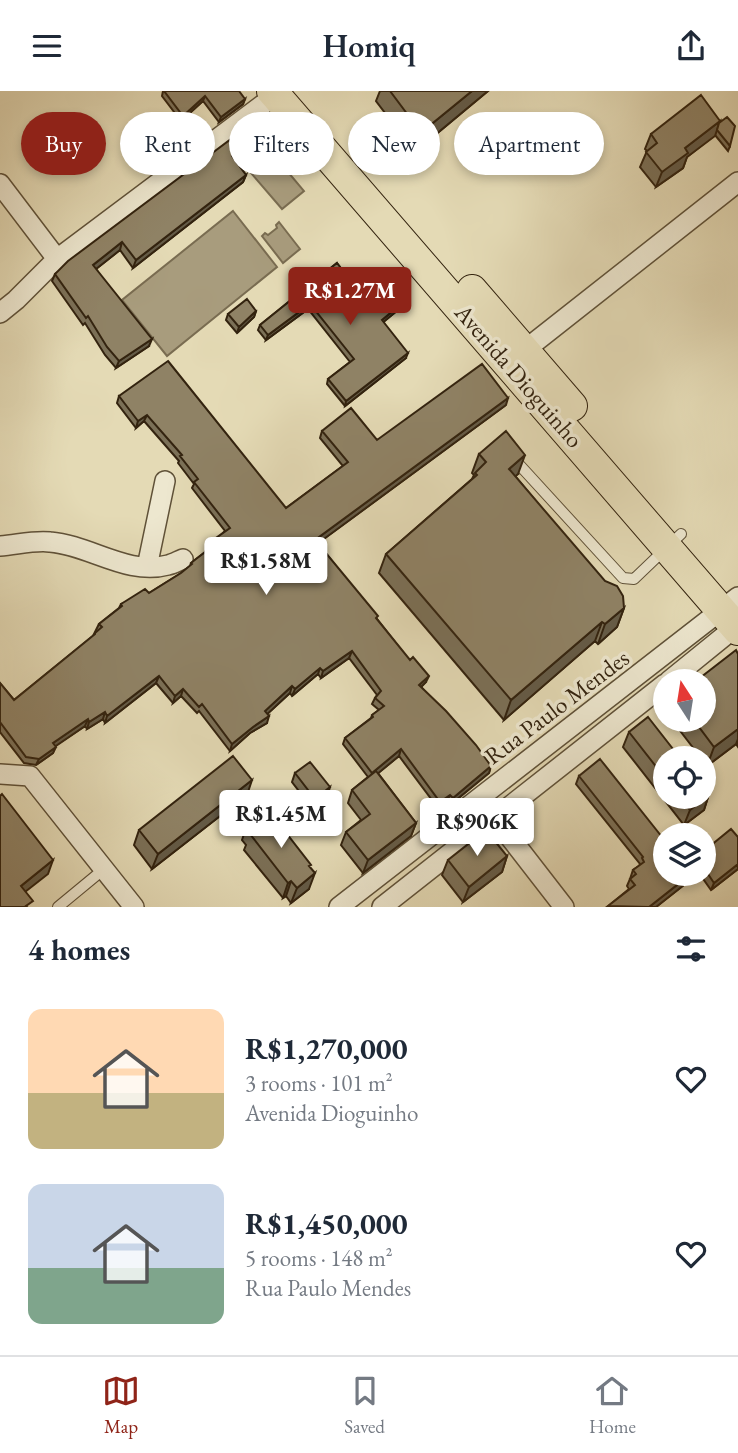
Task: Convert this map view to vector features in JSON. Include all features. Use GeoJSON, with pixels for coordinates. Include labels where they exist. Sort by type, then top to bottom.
{"type":"FeatureCollection","features":[{"type":"Feature","properties":{"kind":"main road","name":"Avenida Dioguinho"},"geometry":{"type":"LineString","coordinates":[[281,92],[517,357],[735,613]]}},
{"type":"Feature","properties":{"kind":"street"},"geometry":{"type":"LineString","coordinates":[[0,313],[57,259],[281,92]]}},
{"type":"Feature","properties":{"kind":"street"},"geometry":{"type":"LineString","coordinates":[[517,357],[738,183]]}},
{"type":"Feature","properties":{"kind":"street"},"geometry":{"type":"LineString","coordinates":[[0,184],[57,259]]}},
{"type":"Feature","properties":{"kind":"street"},"geometry":{"type":"LineString","coordinates":[[147,567],[166,481]]}},
{"type":"Feature","properties":{"kind":"street"},"geometry":{"type":"LineString","coordinates":[[0,546],[50,542],[82,549],[123,563],[147,567],[168,565],[183,559]]}},
{"type":"Feature","properties":{"kind":"street"},"geometry":{"type":"LineString","coordinates":[[681,669],[735,613]]}},
{"type":"Feature","properties":{"kind":"street","name":"Rua Paulo Mendes"},"geometry":{"type":"LineString","coordinates":[[339,907],[629,682],[735,613]]}},
{"type":"Feature","properties":{"kind":"street"},"geometry":{"type":"LineString","coordinates":[[629,682],[644,701]]}},
{"type":"Feature","properties":{"kind":"street","name":"Rua Paulo Mendes"},"geometry":{"type":"LineString","coordinates":[[382,907],[653,694]]}},
{"type":"Feature","properties":{"kind":"street"},"geometry":{"type":"LineString","coordinates":[[0,774],[30,776],[134,907]]}},
{"type":"Feature","properties":{"kind":"street"},"geometry":{"type":"LineString","coordinates":[[478,797],[565,907]]}},
{"type":"Feature","properties":{"kind":"lane"},"geometry":{"type":"LineString","coordinates":[[511,456],[623,578],[634,579],[674,541]]}},
{"type":"Feature","properties":{"kind":"lane"},"geometry":{"type":"LineString","coordinates":[[58,907],[104,869]]}},
{"type":"Feature","properties":{"kind":"shaded area"},"geometry":{"type":"Polygon","coordinates":[[[253,175],[291,175],[304,191],[282,209],[253,175]]]}},
{"type":"Feature","properties":{"kind":"shaded area"},"geometry":{"type":"Polygon","coordinates":[[[233,211],[277,267],[167,356],[122,300],[233,211]]]}},
{"type":"Feature","properties":{"kind":"shaded area"},"geometry":{"type":"Polygon","coordinates":[[[279,222],[300,249],[283,263],[262,236],[277,228],[279,222]]]}},
{"type":"Feature","properties":{"kind":"building"},"geometry":{"type":"Polygon","coordinates":[[[164,91],[239,91],[245,99],[221,117],[205,96],[187,112],[180,112],[164,91]]]}},
{"type":"Feature","properties":{"kind":"building"},"geometry":{"type":"Polygon","coordinates":[[[390,91],[472,91],[440,117],[440,112],[406,112],[390,91]]]}},
{"type":"Feature","properties":{"kind":"building"},"geometry":{"type":"Polygon","coordinates":[[[701,95],[720,121],[685,148],[688,153],[662,172],[646,152],[657,143],[651,134],[701,95]]]}},
{"type":"Feature","properties":{"kind":"building"},"geometry":{"type":"Polygon","coordinates":[[[727,117],[735,126],[730,146],[717,130],[719,123],[727,117]]]}},
{"type":"Feature","properties":{"kind":"building"},"geometry":{"type":"Polygon","coordinates":[[[229,140],[229,175],[246,175],[136,260],[122,242],[93,265],[152,339],[119,361],[55,274],[68,261],[183,175],[215,175],[215,151],[229,140]]]}},
{"type":"Feature","properties":{"kind":"building"},"geometry":{"type":"Polygon","coordinates":[[[337,263],[363,297],[382,282],[400,305],[382,320],[408,353],[346,401],[328,379],[354,359],[310,304],[268,335],[260,325],[337,263]]]}},
{"type":"Feature","properties":{"kind":"building"},"geometry":{"type":"Polygon","coordinates":[[[247,299],[256,311],[239,327],[228,314],[247,299]]]}},
{"type":"Feature","properties":{"kind":"building"},"geometry":{"type":"Polygon","coordinates":[[[168,361],[286,508],[348,462],[322,431],[351,408],[377,440],[482,364],[508,398],[315,540],[378,616],[376,618],[410,660],[413,657],[429,676],[419,685],[446,711],[491,766],[453,798],[450,795],[440,802],[401,749],[372,773],[345,738],[384,706],[375,698],[381,691],[352,651],[323,671],[320,668],[295,689],[292,686],[265,711],[269,716],[232,744],[202,704],[199,707],[183,689],[175,696],[159,676],[107,716],[105,712],[89,722],[88,719],[53,743],[56,747],[39,759],[26,757],[0,722],[0,683],[14,700],[95,634],[102,627],[99,624],[122,606],[121,604],[145,589],[149,593],[181,573],[208,550],[216,538],[230,528],[194,482],[198,479],[180,456],[182,455],[147,415],[138,421],[119,396],[168,361]]]}},
{"type":"Feature","properties":{"kind":"building"},"geometry":{"type":"Polygon","coordinates":[[[506,431],[525,455],[509,469],[605,581],[617,586],[623,596],[624,608],[605,624],[602,622],[511,700],[386,554],[477,475],[475,473],[486,462],[479,454],[506,431]]]}},
{"type":"Feature","properties":{"kind":"building"},"geometry":{"type":"Polygon","coordinates":[[[736,650],[738,729],[715,746],[703,732],[716,732],[716,669],[711,669],[736,650]]]}},
{"type":"Feature","properties":{"kind":"building"},"geometry":{"type":"Polygon","coordinates":[[[648,717],[653,723],[653,732],[660,732],[671,746],[653,746],[653,763],[629,732],[648,717]]]}},
{"type":"Feature","properties":{"kind":"building"},"geometry":{"type":"Polygon","coordinates":[[[233,756],[252,780],[158,854],[139,830],[233,756]]]}},
{"type":"Feature","properties":{"kind":"building"},"geometry":{"type":"Polygon","coordinates":[[[600,759],[653,826],[653,886],[676,886],[649,907],[608,906],[635,885],[630,879],[636,874],[633,870],[644,862],[643,857],[579,776],[600,759]]]}},
{"type":"Feature","properties":{"kind":"building"},"geometry":{"type":"Polygon","coordinates":[[[310,762],[330,787],[315,799],[295,773],[310,762]]]}},
{"type":"Feature","properties":{"kind":"building"},"geometry":{"type":"Polygon","coordinates":[[[376,771],[416,823],[368,860],[346,832],[370,814],[352,790],[376,771]]]}},
{"type":"Feature","properties":{"kind":"building"},"geometry":{"type":"Polygon","coordinates":[[[2,794],[53,860],[21,886],[33,901],[27,907],[0,907],[2,794]]]}},
{"type":"Feature","properties":{"kind":"building"},"geometry":{"type":"Polygon","coordinates":[[[265,811],[271,818],[273,816],[315,873],[297,888],[291,881],[288,883],[250,834],[253,832],[247,825],[265,811]]]}},
{"type":"Feature","properties":{"kind":"building"},"geometry":{"type":"Polygon","coordinates":[[[731,829],[738,837],[738,864],[716,881],[716,841],[731,829]]]}},
{"type":"Feature","properties":{"kind":"building"},"geometry":{"type":"Polygon","coordinates":[[[486,830],[507,856],[469,887],[448,860],[486,830]]]}}]}
